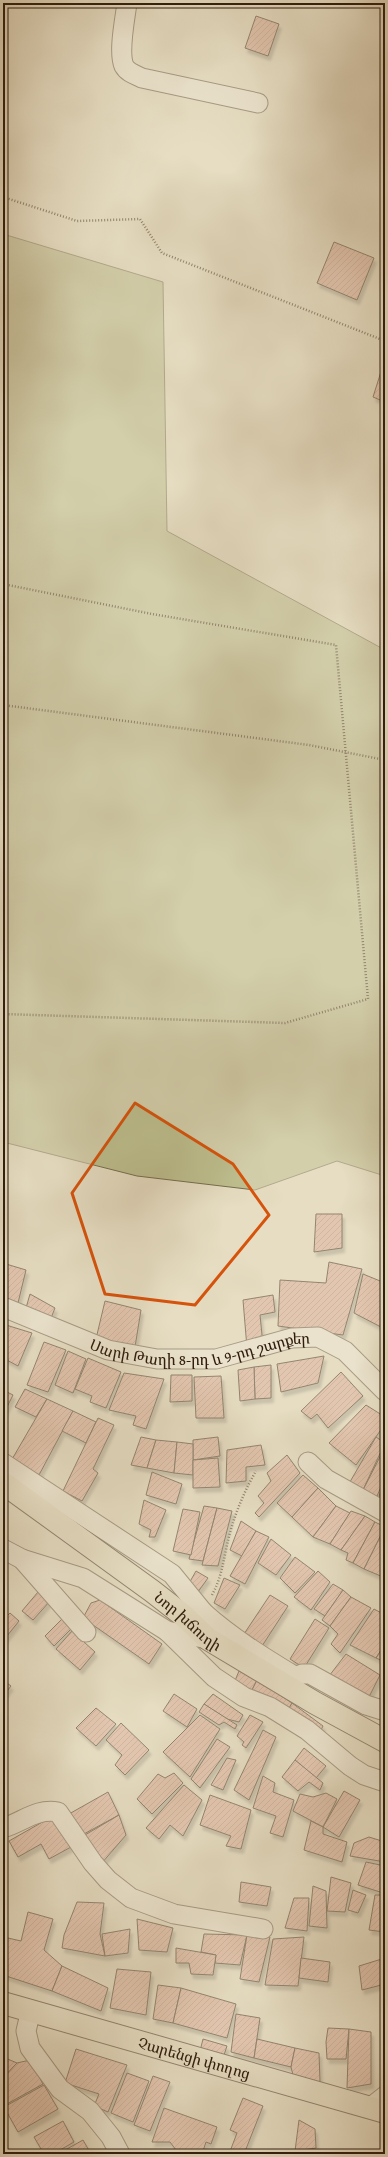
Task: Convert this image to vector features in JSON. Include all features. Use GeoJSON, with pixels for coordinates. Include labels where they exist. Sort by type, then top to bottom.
{"type":"FeatureCollection","features":[{"type":"Feature","properties":{"kind":"main road","name":"Նոր խճուղի"},"geometry":{"type":"LineString","coordinates":[[3,1483],[152,1591],[184,1616],[208,1639],[289,1680],[385,1741]]}},
{"type":"Feature","properties":{"kind":"main road","name":"Չարենցի փողոց"},"geometry":{"type":"LineString","coordinates":[[3,2003],[380,2105]]}},
{"type":"Feature","properties":{"kind":"street"},"geometry":{"type":"LineString","coordinates":[[127,3],[122,56],[125,67],[131,73],[142,78],[258,103]]}},
{"type":"Feature","properties":{"kind":"street","name":"Սարի Թաղի 8-րդ և 9-րդ շարքեր"},"geometry":{"type":"LineString","coordinates":[[3,1307],[108,1350],[157,1359],[216,1359],[292,1338],[318,1337],[345,1351],[385,1391]]}},
{"type":"Feature","properties":{"kind":"street"},"geometry":{"type":"LineString","coordinates":[[308,1462],[326,1479],[385,1512]]}},
{"type":"Feature","properties":{"kind":"street"},"geometry":{"type":"LineString","coordinates":[[3,1463],[172,1574],[203,1612],[223,1630],[289,1680],[310,1674],[366,1706],[385,1711]]}},
{"type":"Feature","properties":{"kind":"street"},"geometry":{"type":"LineString","coordinates":[[3,1549],[22,1559],[83,1578],[167,1631],[214,1677],[244,1697],[270,1707],[307,1730],[350,1766],[364,1775],[385,1782]]}},
{"type":"Feature","properties":{"kind":"street"},"geometry":{"type":"LineString","coordinates":[[22,1559],[86,1632]]}},
{"type":"Feature","properties":{"kind":"street"},"geometry":{"type":"LineString","coordinates":[[167,1631],[208,1639],[203,1612]]}},
{"type":"Feature","properties":{"kind":"street"},"geometry":{"type":"LineString","coordinates":[[3,1828],[48,1810],[58,1812],[93,1863],[108,1880],[130,1898],[174,1914],[263,1929]]}},
{"type":"Feature","properties":{"kind":"street"},"geometry":{"type":"LineString","coordinates":[[31,2010],[26,2032],[30,2048],[60,2089],[90,2111],[111,2137],[120,2154]]}},
{"type":"Feature","properties":{"kind":"path"},"geometry":{"type":"LineString","coordinates":[[3,197],[77,221],[140,219],[162,253],[385,341]]}},
{"type":"Feature","properties":{"kind":"path"},"geometry":{"type":"LineString","coordinates":[[3,584],[152,614],[336,645],[368,999],[285,1023],[3,1014]]}},
{"type":"Feature","properties":{"kind":"path"},"geometry":{"type":"LineString","coordinates":[[3,705],[309,745],[385,760]]}},
{"type":"Feature","properties":{"kind":"path"},"geometry":{"type":"LineString","coordinates":[[203,1612],[218,1585],[227,1545],[236,1515],[256,1471]]}},
{"type":"Feature","properties":{"kind":"highlighted area"},"geometry":{"type":"Polygon","coordinates":[[[135,1103],[233,1164],[269,1215],[195,1305],[105,1294],[72,1193],[135,1103]]]}},
{"type":"Feature","properties":{"kind":"green space"},"geometry":{"type":"Polygon","coordinates":[[[3,234],[163,282],[167,531],[385,650],[385,1176],[337,1161],[255,1190],[137,1176],[3,1142],[3,234]]]}},
{"type":"Feature","properties":{"kind":"building"},"geometry":{"type":"Polygon","coordinates":[[[256,16],[279,24],[268,56],[245,48],[256,16]]]}},
{"type":"Feature","properties":{"kind":"building"},"geometry":{"type":"Polygon","coordinates":[[[334,242],[374,258],[357,300],[317,283],[334,242]]]}},
{"type":"Feature","properties":{"kind":"building"},"geometry":{"type":"Polygon","coordinates":[[[385,359],[385,402],[373,397],[385,359]]]}},
{"type":"Feature","properties":{"kind":"building"},"geometry":{"type":"Polygon","coordinates":[[[316,1214],[342,1214],[342,1248],[314,1252],[316,1214]]]}},
{"type":"Feature","properties":{"kind":"building"},"geometry":{"type":"Polygon","coordinates":[[[329,1262],[362,1269],[343,1335],[278,1326],[280,1280],[326,1283],[329,1262]]]}},
{"type":"Feature","properties":{"kind":"building"},"geometry":{"type":"Polygon","coordinates":[[[6,1264],[26,1270],[17,1307],[3,1302],[3,1271],[6,1264]]]}},
{"type":"Feature","properties":{"kind":"building"},"geometry":{"type":"Polygon","coordinates":[[[363,1274],[385,1283],[385,1320],[381,1327],[354,1313],[363,1274]]]}},
{"type":"Feature","properties":{"kind":"building"},"geometry":{"type":"Polygon","coordinates":[[[30,1294],[55,1308],[51,1318],[26,1308],[30,1294]]]}},
{"type":"Feature","properties":{"kind":"building"},"geometry":{"type":"Polygon","coordinates":[[[273,1295],[275,1312],[260,1315],[263,1345],[247,1348],[243,1300],[273,1295]]]}},
{"type":"Feature","properties":{"kind":"building"},"geometry":{"type":"Polygon","coordinates":[[[105,1301],[141,1310],[134,1353],[95,1343],[105,1301]]]}},
{"type":"Feature","properties":{"kind":"building"},"geometry":{"type":"Polygon","coordinates":[[[6,1325],[32,1333],[18,1366],[3,1358],[3,1331],[6,1325]]]}},
{"type":"Feature","properties":{"kind":"building"},"geometry":{"type":"Polygon","coordinates":[[[44,1342],[66,1350],[48,1392],[27,1385],[44,1342]]]}},
{"type":"Feature","properties":{"kind":"building"},"geometry":{"type":"Polygon","coordinates":[[[68,1351],[86,1359],[73,1393],[55,1385],[68,1351]]]}},
{"type":"Feature","properties":{"kind":"building"},"geometry":{"type":"Polygon","coordinates":[[[324,1356],[318,1383],[281,1392],[277,1364],[324,1356]]]}},
{"type":"Feature","properties":{"kind":"building"},"geometry":{"type":"Polygon","coordinates":[[[88,1358],[121,1372],[106,1408],[90,1402],[92,1396],[75,1389],[88,1358]]]}},
{"type":"Feature","properties":{"kind":"building"},"geometry":{"type":"Polygon","coordinates":[[[271,1365],[271,1398],[255,1399],[254,1367],[271,1365]]]}},
{"type":"Feature","properties":{"kind":"building"},"geometry":{"type":"Polygon","coordinates":[[[254,1367],[255,1399],[240,1401],[238,1370],[254,1367]]]}},
{"type":"Feature","properties":{"kind":"building"},"geometry":{"type":"Polygon","coordinates":[[[385,1367],[385,1380],[379,1374],[385,1367]]]}},
{"type":"Feature","properties":{"kind":"building"},"geometry":{"type":"Polygon","coordinates":[[[341,1372],[363,1396],[328,1428],[317,1414],[311,1419],[301,1411],[341,1372]]]}},
{"type":"Feature","properties":{"kind":"building"},"geometry":{"type":"Polygon","coordinates":[[[124,1373],[164,1379],[146,1429],[133,1425],[136,1416],[109,1410],[124,1373]]]}},
{"type":"Feature","properties":{"kind":"building"},"geometry":{"type":"Polygon","coordinates":[[[171,1375],[192,1375],[192,1401],[170,1402],[171,1375]]]}},
{"type":"Feature","properties":{"kind":"building"},"geometry":{"type":"Polygon","coordinates":[[[221,1376],[224,1418],[196,1418],[194,1377],[221,1376]]]}},
{"type":"Feature","properties":{"kind":"building"},"geometry":{"type":"Polygon","coordinates":[[[25,1389],[47,1399],[36,1417],[15,1407],[25,1389]]]}},
{"type":"Feature","properties":{"kind":"building"},"geometry":{"type":"Polygon","coordinates":[[[3,1390],[13,1395],[3,1415],[3,1390]]]}},
{"type":"Feature","properties":{"kind":"building"},"geometry":{"type":"Polygon","coordinates":[[[47,1399],[73,1411],[39,1475],[11,1461],[47,1399]]]}},
{"type":"Feature","properties":{"kind":"building"},"geometry":{"type":"Polygon","coordinates":[[[366,1405],[385,1417],[385,1424],[356,1465],[329,1443],[366,1405]]]}},
{"type":"Feature","properties":{"kind":"building"},"geometry":{"type":"Polygon","coordinates":[[[73,1411],[96,1422],[86,1443],[62,1431],[73,1411]]]}},
{"type":"Feature","properties":{"kind":"building"},"geometry":{"type":"Polygon","coordinates":[[[98,1418],[114,1425],[93,1469],[98,1473],[82,1501],[63,1491],[98,1418]]]}},
{"type":"Feature","properties":{"kind":"building"},"geometry":{"type":"Polygon","coordinates":[[[141,1437],[156,1440],[147,1468],[131,1465],[141,1437]]]}},
{"type":"Feature","properties":{"kind":"building"},"geometry":{"type":"Polygon","coordinates":[[[218,1437],[220,1456],[193,1460],[193,1440],[218,1437]]]}},
{"type":"Feature","properties":{"kind":"building"},"geometry":{"type":"Polygon","coordinates":[[[376,1437],[385,1443],[361,1494],[347,1487],[376,1437]]]}},
{"type":"Feature","properties":{"kind":"building"},"geometry":{"type":"Polygon","coordinates":[[[156,1440],[177,1442],[174,1473],[147,1468],[156,1440]]]}},
{"type":"Feature","properties":{"kind":"building"},"geometry":{"type":"Polygon","coordinates":[[[177,1442],[193,1444],[193,1475],[174,1473],[177,1442]]]}},
{"type":"Feature","properties":{"kind":"building"},"geometry":{"type":"Polygon","coordinates":[[[261,1445],[265,1465],[246,1467],[246,1481],[226,1483],[227,1450],[261,1445]]]}},
{"type":"Feature","properties":{"kind":"building"},"geometry":{"type":"Polygon","coordinates":[[[385,1447],[385,1477],[375,1501],[361,1494],[385,1447]]]}},
{"type":"Feature","properties":{"kind":"building"},"geometry":{"type":"Polygon","coordinates":[[[287,1455],[300,1473],[259,1517],[255,1513],[264,1503],[258,1496],[271,1481],[267,1473],[287,1455]]]}},
{"type":"Feature","properties":{"kind":"building"},"geometry":{"type":"Polygon","coordinates":[[[218,1458],[220,1487],[193,1488],[193,1460],[218,1458]]]}},
{"type":"Feature","properties":{"kind":"building"},"geometry":{"type":"Polygon","coordinates":[[[152,1472],[182,1484],[176,1504],[146,1495],[152,1472]]]}},
{"type":"Feature","properties":{"kind":"building"},"geometry":{"type":"Polygon","coordinates":[[[303,1475],[318,1488],[292,1517],[277,1503],[303,1475]]]}},
{"type":"Feature","properties":{"kind":"building"},"geometry":{"type":"Polygon","coordinates":[[[385,1481],[385,1498],[379,1496],[385,1481]]]}},
{"type":"Feature","properties":{"kind":"building"},"geometry":{"type":"Polygon","coordinates":[[[318,1488],[336,1506],[313,1537],[292,1517],[318,1488]]]}},
{"type":"Feature","properties":{"kind":"building"},"geometry":{"type":"Polygon","coordinates":[[[144,1500],[166,1510],[155,1537],[149,1537],[151,1530],[139,1524],[144,1500]]]}},
{"type":"Feature","properties":{"kind":"building"},"geometry":{"type":"Polygon","coordinates":[[[204,1506],[217,1508],[203,1561],[189,1559],[204,1506]]]}},
{"type":"Feature","properties":{"kind":"building"},"geometry":{"type":"Polygon","coordinates":[[[336,1506],[350,1513],[330,1544],[313,1537],[336,1506]]]}},
{"type":"Feature","properties":{"kind":"building"},"geometry":{"type":"Polygon","coordinates":[[[217,1508],[232,1511],[218,1566],[202,1565],[217,1508]]]}},
{"type":"Feature","properties":{"kind":"building"},"geometry":{"type":"Polygon","coordinates":[[[183,1509],[200,1512],[191,1555],[173,1551],[183,1509]]]}},
{"type":"Feature","properties":{"kind":"building"},"geometry":{"type":"Polygon","coordinates":[[[351,1511],[365,1516],[341,1550],[330,1544],[351,1511]]]}},
{"type":"Feature","properties":{"kind":"building"},"geometry":{"type":"Polygon","coordinates":[[[365,1516],[375,1522],[353,1563],[346,1560],[348,1553],[341,1550],[365,1516]]]}},
{"type":"Feature","properties":{"kind":"building"},"geometry":{"type":"Polygon","coordinates":[[[241,1521],[256,1531],[242,1556],[230,1550],[241,1521]]]}},
{"type":"Feature","properties":{"kind":"building"},"geometry":{"type":"Polygon","coordinates":[[[375,1522],[385,1527],[364,1569],[353,1563],[375,1522]]]}},
{"type":"Feature","properties":{"kind":"building"},"geometry":{"type":"Polygon","coordinates":[[[385,1527],[385,1573],[383,1577],[364,1569],[385,1527]]]}},
{"type":"Feature","properties":{"kind":"building"},"geometry":{"type":"Polygon","coordinates":[[[256,1531],[269,1537],[245,1584],[230,1576],[256,1531]]]}},
{"type":"Feature","properties":{"kind":"building"},"geometry":{"type":"Polygon","coordinates":[[[271,1539],[291,1555],[276,1575],[258,1563],[271,1539]]]}},
{"type":"Feature","properties":{"kind":"building"},"geometry":{"type":"Polygon","coordinates":[[[295,1557],[315,1572],[295,1593],[280,1578],[295,1557]]]}},
{"type":"Feature","properties":{"kind":"building"},"geometry":{"type":"Polygon","coordinates":[[[196,1571],[208,1578],[195,1596],[187,1587],[196,1571]]]}},
{"type":"Feature","properties":{"kind":"building"},"geometry":{"type":"Polygon","coordinates":[[[318,1571],[330,1582],[311,1610],[294,1597],[318,1571]]]}},
{"type":"Feature","properties":{"kind":"building"},"geometry":{"type":"Polygon","coordinates":[[[224,1578],[240,1585],[225,1609],[214,1603],[224,1578]]]}},
{"type":"Feature","properties":{"kind":"building"},"geometry":{"type":"Polygon","coordinates":[[[333,1584],[343,1590],[325,1616],[314,1609],[333,1584]]]}},
{"type":"Feature","properties":{"kind":"building"},"geometry":{"type":"Polygon","coordinates":[[[343,1590],[351,1597],[330,1626],[322,1620],[343,1590]]]}},
{"type":"Feature","properties":{"kind":"building"},"geometry":{"type":"Polygon","coordinates":[[[38,1592],[50,1601],[33,1620],[22,1611],[38,1592]]]}},
{"type":"Feature","properties":{"kind":"building"},"geometry":{"type":"Polygon","coordinates":[[[270,1595],[288,1606],[262,1646],[244,1634],[270,1595]]]}},
{"type":"Feature","properties":{"kind":"building"},"geometry":{"type":"Polygon","coordinates":[[[351,1597],[371,1608],[340,1653],[331,1644],[338,1634],[330,1626],[351,1597]]]}},
{"type":"Feature","properties":{"kind":"building"},"geometry":{"type":"Polygon","coordinates":[[[100,1600],[162,1644],[149,1664],[83,1618],[91,1603],[100,1600]]]}},
{"type":"Feature","properties":{"kind":"building"},"geometry":{"type":"Polygon","coordinates":[[[374,1609],[385,1615],[385,1644],[376,1658],[350,1645],[374,1609]]]}},
{"type":"Feature","properties":{"kind":"building"},"geometry":{"type":"Polygon","coordinates":[[[10,1613],[19,1621],[3,1641],[3,1620],[10,1613]]]}},
{"type":"Feature","properties":{"kind":"building"},"geometry":{"type":"Polygon","coordinates":[[[63,1618],[73,1627],[54,1646],[45,1636],[63,1618]]]}},
{"type":"Feature","properties":{"kind":"building"},"geometry":{"type":"Polygon","coordinates":[[[315,1619],[329,1628],[304,1668],[290,1659],[315,1619]]]}},
{"type":"Feature","properties":{"kind":"building"},"geometry":{"type":"Polygon","coordinates":[[[72,1631],[95,1652],[80,1670],[56,1649],[72,1631]]]}},
{"type":"Feature","properties":{"kind":"building"},"geometry":{"type":"Polygon","coordinates":[[[385,1644],[385,1662],[376,1658],[385,1644]]]}},
{"type":"Feature","properties":{"kind":"building"},"geometry":{"type":"Polygon","coordinates":[[[346,1654],[380,1675],[368,1699],[329,1676],[346,1654]]]}},
{"type":"Feature","properties":{"kind":"building"},"geometry":{"type":"Polygon","coordinates":[[[239,1671],[257,1680],[249,1696],[232,1688],[239,1671]]]}},
{"type":"Feature","properties":{"kind":"building"},"geometry":{"type":"Polygon","coordinates":[[[3,1680],[11,1686],[3,1696],[3,1680]]]}},
{"type":"Feature","properties":{"kind":"building"},"geometry":{"type":"Polygon","coordinates":[[[257,1680],[292,1703],[287,1712],[249,1696],[257,1680]]]}},
{"type":"Feature","properties":{"kind":"building"},"geometry":{"type":"Polygon","coordinates":[[[174,1694],[197,1709],[187,1727],[163,1711],[174,1694]]]}},
{"type":"Feature","properties":{"kind":"building"},"geometry":{"type":"Polygon","coordinates":[[[213,1694],[243,1715],[239,1722],[227,1719],[204,1704],[213,1694]]]}},
{"type":"Feature","properties":{"kind":"building"},"geometry":{"type":"Polygon","coordinates":[[[292,1703],[323,1726],[319,1734],[287,1712],[292,1703]]]}},
{"type":"Feature","properties":{"kind":"building"},"geometry":{"type":"Polygon","coordinates":[[[204,1704],[237,1725],[235,1729],[224,1722],[219,1725],[199,1712],[204,1704]]]}},
{"type":"Feature","properties":{"kind":"building"},"geometry":{"type":"Polygon","coordinates":[[[96,1708],[116,1724],[96,1746],[76,1728],[96,1708]]]}},
{"type":"Feature","properties":{"kind":"building"},"geometry":{"type":"Polygon","coordinates":[[[200,1715],[220,1729],[190,1777],[163,1752],[200,1715]]]}},
{"type":"Feature","properties":{"kind":"building"},"geometry":{"type":"Polygon","coordinates":[[[250,1715],[263,1722],[246,1748],[242,1745],[244,1742],[237,1736],[250,1715]]]}},
{"type":"Feature","properties":{"kind":"building"},"geometry":{"type":"Polygon","coordinates":[[[121,1723],[149,1750],[125,1775],[115,1765],[122,1755],[106,1740],[121,1723]]]}},
{"type":"Feature","properties":{"kind":"building"},"geometry":{"type":"Polygon","coordinates":[[[263,1730],[276,1737],[249,1800],[234,1790],[263,1730]]]}},
{"type":"Feature","properties":{"kind":"building"},"geometry":{"type":"Polygon","coordinates":[[[217,1739],[230,1747],[200,1788],[191,1779],[217,1739]]]}},
{"type":"Feature","properties":{"kind":"building"},"geometry":{"type":"Polygon","coordinates":[[[304,1748],[326,1766],[316,1778],[295,1760],[304,1748]]]}},
{"type":"Feature","properties":{"kind":"building"},"geometry":{"type":"Polygon","coordinates":[[[227,1758],[236,1760],[223,1790],[211,1785],[227,1758]]]}},
{"type":"Feature","properties":{"kind":"building"},"geometry":{"type":"Polygon","coordinates":[[[295,1760],[323,1783],[320,1790],[309,1782],[298,1791],[282,1777],[295,1760]]]}},
{"type":"Feature","properties":{"kind":"building"},"geometry":{"type":"Polygon","coordinates":[[[174,1773],[183,1783],[152,1814],[137,1799],[158,1774],[165,1778],[174,1773]]]}},
{"type":"Feature","properties":{"kind":"building"},"geometry":{"type":"Polygon","coordinates":[[[263,1776],[275,1783],[273,1792],[294,1800],[283,1837],[270,1833],[276,1816],[253,1808],[263,1776]]]}},
{"type":"Feature","properties":{"kind":"building"},"geometry":{"type":"Polygon","coordinates":[[[184,1785],[202,1800],[183,1836],[170,1825],[159,1839],[146,1828],[184,1785]]]}},
{"type":"Feature","properties":{"kind":"building"},"geometry":{"type":"Polygon","coordinates":[[[344,1791],[360,1800],[339,1837],[323,1827],[344,1791]]]}},
{"type":"Feature","properties":{"kind":"building"},"geometry":{"type":"Polygon","coordinates":[[[108,1792],[119,1815],[82,1835],[69,1814],[108,1792]]]}},
{"type":"Feature","properties":{"kind":"building"},"geometry":{"type":"Polygon","coordinates":[[[326,1793],[337,1799],[323,1827],[293,1811],[300,1794],[313,1797],[326,1793]]]}},
{"type":"Feature","properties":{"kind":"building"},"geometry":{"type":"Polygon","coordinates":[[[210,1795],[251,1810],[241,1849],[226,1846],[231,1836],[200,1825],[210,1795]]]}},
{"type":"Feature","properties":{"kind":"building"},"geometry":{"type":"Polygon","coordinates":[[[119,1815],[126,1835],[101,1864],[85,1835],[119,1815]]]}},
{"type":"Feature","properties":{"kind":"building"},"geometry":{"type":"Polygon","coordinates":[[[53,1816],[71,1847],[49,1859],[41,1844],[18,1857],[9,1841],[53,1816]]]}},
{"type":"Feature","properties":{"kind":"building"},"geometry":{"type":"Polygon","coordinates":[[[311,1821],[323,1827],[323,1834],[347,1842],[342,1862],[304,1850],[311,1821]]]}},
{"type":"Feature","properties":{"kind":"building"},"geometry":{"type":"Polygon","coordinates":[[[369,1837],[385,1842],[385,1862],[350,1856],[354,1843],[369,1837]]]}},
{"type":"Feature","properties":{"kind":"building"},"geometry":{"type":"Polygon","coordinates":[[[366,1862],[385,1866],[385,1883],[380,1892],[358,1885],[366,1862]]]}},
{"type":"Feature","properties":{"kind":"building"},"geometry":{"type":"Polygon","coordinates":[[[331,1877],[351,1883],[345,1912],[327,1911],[331,1877]]]}},
{"type":"Feature","properties":{"kind":"building"},"geometry":{"type":"Polygon","coordinates":[[[241,1882],[271,1887],[267,1906],[239,1902],[241,1882]]]}},
{"type":"Feature","properties":{"kind":"building"},"geometry":{"type":"Polygon","coordinates":[[[313,1886],[326,1891],[327,1928],[309,1926],[313,1886]]]}},
{"type":"Feature","properties":{"kind":"building"},"geometry":{"type":"Polygon","coordinates":[[[353,1890],[366,1895],[358,1913],[348,1910],[353,1890]]]}},
{"type":"Feature","properties":{"kind":"building"},"geometry":{"type":"Polygon","coordinates":[[[375,1895],[385,1895],[385,1932],[369,1930],[375,1895]]]}},
{"type":"Feature","properties":{"kind":"building"},"geometry":{"type":"Polygon","coordinates":[[[294,1898],[309,1898],[307,1931],[285,1928],[294,1898]]]}},
{"type":"Feature","properties":{"kind":"building"},"geometry":{"type":"Polygon","coordinates":[[[77,1902],[104,1903],[100,1934],[105,1956],[62,1948],[64,1935],[77,1902]]]}},
{"type":"Feature","properties":{"kind":"building"},"geometry":{"type":"Polygon","coordinates":[[[28,1912],[53,1919],[44,1950],[62,1966],[52,1991],[3,1975],[3,1958],[8,1938],[21,1941],[28,1912]]]}},
{"type":"Feature","properties":{"kind":"building"},"geometry":{"type":"Polygon","coordinates":[[[137,1919],[173,1928],[167,1952],[139,1950],[137,1919]]]}},
{"type":"Feature","properties":{"kind":"building"},"geometry":{"type":"Polygon","coordinates":[[[130,1929],[128,1953],[105,1956],[102,1934],[130,1929]]]}},
{"type":"Feature","properties":{"kind":"building"},"geometry":{"type":"Polygon","coordinates":[[[204,1934],[247,1935],[240,1965],[215,1963],[216,1955],[201,1952],[204,1934]]]}},
{"type":"Feature","properties":{"kind":"building"},"geometry":{"type":"Polygon","coordinates":[[[247,1935],[270,1937],[259,1982],[240,1979],[247,1935]]]}},
{"type":"Feature","properties":{"kind":"building"},"geometry":{"type":"Polygon","coordinates":[[[304,1937],[298,1986],[265,1985],[273,1939],[304,1937]]]}},
{"type":"Feature","properties":{"kind":"building"},"geometry":{"type":"Polygon","coordinates":[[[176,1948],[216,1955],[213,1975],[191,1974],[189,1963],[176,1963],[176,1948]]]}},
{"type":"Feature","properties":{"kind":"building"},"geometry":{"type":"Polygon","coordinates":[[[301,1958],[330,1962],[328,1982],[299,1978],[301,1958]]]}},
{"type":"Feature","properties":{"kind":"building"},"geometry":{"type":"Polygon","coordinates":[[[385,1958],[385,1984],[362,1990],[359,1966],[385,1958]]]}},
{"type":"Feature","properties":{"kind":"building"},"geometry":{"type":"Polygon","coordinates":[[[62,1966],[108,1988],[101,2011],[52,1991],[62,1966]]]}},
{"type":"Feature","properties":{"kind":"building"},"geometry":{"type":"Polygon","coordinates":[[[117,1969],[151,1972],[146,2015],[110,2008],[117,1969]]]}},
{"type":"Feature","properties":{"kind":"building"},"geometry":{"type":"Polygon","coordinates":[[[158,1985],[181,1988],[173,2023],[153,2019],[158,1985]]]}},
{"type":"Feature","properties":{"kind":"building"},"geometry":{"type":"Polygon","coordinates":[[[181,1988],[236,2004],[227,2038],[173,2023],[181,1988]]]}},
{"type":"Feature","properties":{"kind":"building"},"geometry":{"type":"Polygon","coordinates":[[[236,2014],[260,2018],[254,2058],[231,2052],[236,2014]]]}},
{"type":"Feature","properties":{"kind":"building"},"geometry":{"type":"Polygon","coordinates":[[[328,2028],[349,2029],[346,2059],[327,2059],[326,2042],[328,2028]]]}},
{"type":"Feature","properties":{"kind":"building"},"geometry":{"type":"Polygon","coordinates":[[[349,2029],[371,2032],[371,2084],[347,2088],[349,2029]]]}},
{"type":"Feature","properties":{"kind":"building"},"geometry":{"type":"Polygon","coordinates":[[[203,2039],[227,2046],[223,2058],[200,2051],[203,2039]]]}},
{"type":"Feature","properties":{"kind":"building"},"geometry":{"type":"Polygon","coordinates":[[[257,2039],[295,2048],[291,2067],[254,2058],[257,2039]]]}},
{"type":"Feature","properties":{"kind":"building"},"geometry":{"type":"Polygon","coordinates":[[[295,2048],[319,2053],[320,2082],[294,2079],[291,2067],[295,2048]]]}},
{"type":"Feature","properties":{"kind":"building"},"geometry":{"type":"Polygon","coordinates":[[[76,2049],[127,2065],[108,2112],[94,2106],[99,2094],[65,2083],[76,2049]]]}},
{"type":"Feature","properties":{"kind":"building"},"geometry":{"type":"Polygon","coordinates":[[[3,2057],[17,2063],[3,2078],[3,2057]]]}},
{"type":"Feature","properties":{"kind":"building"},"geometry":{"type":"Polygon","coordinates":[[[30,2060],[43,2084],[5,2105],[3,2103],[3,2078],[17,2063],[30,2060]]]}},
{"type":"Feature","properties":{"kind":"building"},"geometry":{"type":"Polygon","coordinates":[[[127,2073],[149,2081],[133,2122],[111,2113],[127,2073]]]}},
{"type":"Feature","properties":{"kind":"building"},"geometry":{"type":"Polygon","coordinates":[[[153,2076],[170,2082],[150,2131],[134,2125],[153,2076]]]}},
{"type":"Feature","properties":{"kind":"building"},"geometry":{"type":"Polygon","coordinates":[[[44,2085],[58,2109],[18,2132],[4,2107],[44,2085]]]}},
{"type":"Feature","properties":{"kind":"building"},"geometry":{"type":"Polygon","coordinates":[[[243,2098],[263,2106],[244,2154],[229,2154],[237,2133],[230,2130],[243,2098]]]}},
{"type":"Feature","properties":{"kind":"building"},"geometry":{"type":"Polygon","coordinates":[[[164,2108],[217,2127],[211,2144],[206,2142],[203,2151],[198,2154],[186,2154],[176,2150],[170,2142],[152,2142],[164,2108]]]}},
{"type":"Feature","properties":{"kind":"building"},"geometry":{"type":"Polygon","coordinates":[[[299,2120],[315,2129],[316,2148],[295,2151],[299,2120]]]}},
{"type":"Feature","properties":{"kind":"building"},"geometry":{"type":"Polygon","coordinates":[[[63,2121],[74,2142],[53,2154],[44,2154],[34,2137],[63,2121]]]}},
{"type":"Feature","properties":{"kind":"building"},"geometry":{"type":"Polygon","coordinates":[[[83,2140],[91,2154],[58,2154],[83,2140]]]}}]}
